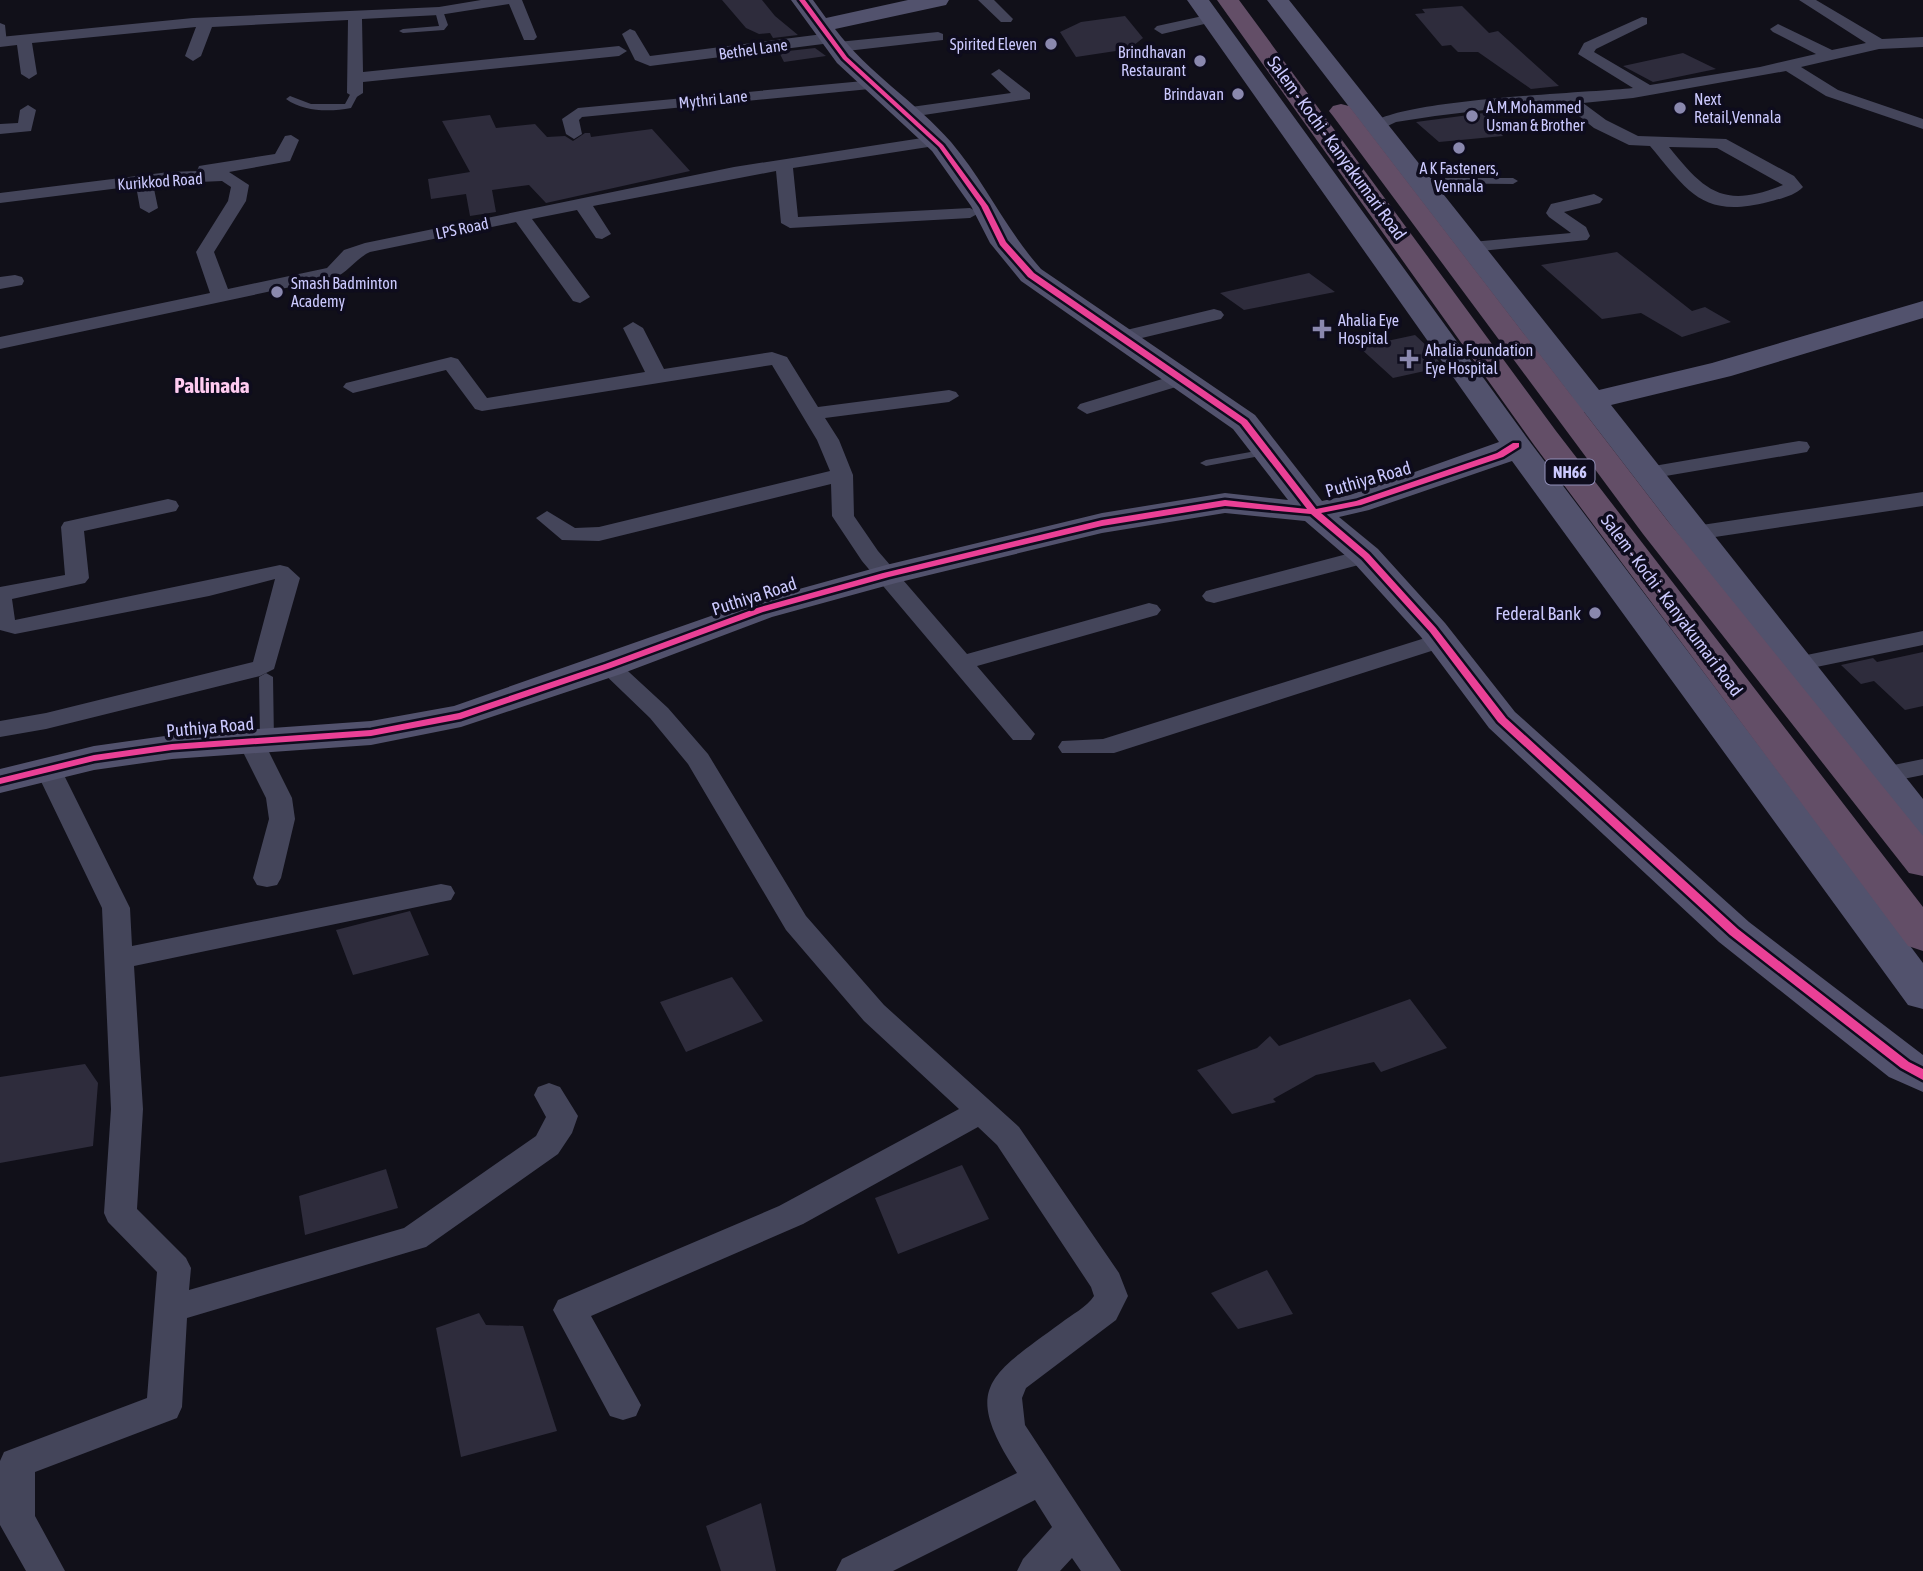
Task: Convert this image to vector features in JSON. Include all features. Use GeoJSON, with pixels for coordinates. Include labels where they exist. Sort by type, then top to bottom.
{"type":"FeatureCollection","features":[{"type":"Feature","properties":{"kind":"highway","name":"Salem - Kochi - Kanyakumari Road"},"geometry":{"type":"LineString","coordinates":[[1228,14],[1317,100],[1580,404],[1655,527],[1923,863]]}},
{"type":"Feature","properties":{"kind":"highway","name":"Salem - Kochi - Kanyakumari Road"},"geometry":{"type":"LineString","coordinates":[[1317,100],[1545,438],[1923,936]]}},
{"type":"Feature","properties":{"kind":"highway"},"geometry":{"type":"LineString","coordinates":[[1491,410],[1525,407]]}},
{"type":"Feature","properties":{"kind":"street"},"geometry":{"type":"LineString","coordinates":[[2,42],[206,22],[355,14],[509,0]]}},
{"type":"Feature","properties":{"kind":"street"},"geometry":{"type":"LineString","coordinates":[[515,0],[530,37]]}},
{"type":"Feature","properties":{"kind":"street"},"geometry":{"type":"LineString","coordinates":[[802,0],[874,85],[935,141],[984,206],[1003,243],[1031,275],[1244,422],[1314,512],[1366,556],[1441,640],[1502,720],[1724,923],[1905,1065],[1923,1075]]}},
{"type":"Feature","properties":{"kind":"street"},"geometry":{"type":"LineString","coordinates":[[831,37],[938,0]]}},
{"type":"Feature","properties":{"kind":"street"},"geometry":{"type":"LineString","coordinates":[[985,0],[1006,19]]}},
{"type":"Feature","properties":{"kind":"street"},"geometry":{"type":"LineString","coordinates":[[1278,0],[1472,247],[1580,404],[1648,473],[1923,826]]}},
{"type":"Feature","properties":{"kind":"street"},"geometry":{"type":"LineString","coordinates":[[1806,0],[1879,44]]}},
{"type":"Feature","properties":{"kind":"street"},"geometry":{"type":"LineString","coordinates":[[355,14],[355,85],[619,51]]}},
{"type":"Feature","properties":{"kind":"street"},"geometry":{"type":"LineString","coordinates":[[1162,29],[1228,14],[1491,410],[1923,995]]}},
{"type":"Feature","properties":{"kind":"street"},"geometry":{"type":"LineString","coordinates":[[1642,21],[1589,46],[1586,54],[1647,90]]}},
{"type":"Feature","properties":{"kind":"street"},"geometry":{"type":"LineString","coordinates":[[193,56],[206,22]]}},
{"type":"Feature","properties":{"kind":"street"},"geometry":{"type":"LineString","coordinates":[[1778,29],[1832,57]]}},
{"type":"Feature","properties":{"kind":"street","name":"Bethel Lane"},"geometry":{"type":"LineString","coordinates":[[630,34],[643,60],[675,59],[831,37],[938,37]]}},
{"type":"Feature","properties":{"kind":"street"},"geometry":{"type":"LineString","coordinates":[[24,40],[29,74]]}},
{"type":"Feature","properties":{"kind":"street"},"geometry":{"type":"LineString","coordinates":[[1377,126],[1391,118],[1527,100],[1569,100],[1647,90],[1789,66],[1879,44],[1923,42]]}},
{"type":"Feature","properties":{"kind":"street"},"geometry":{"type":"LineString","coordinates":[[1789,66],[1832,93],[1923,124]]}},
{"type":"Feature","properties":{"kind":"street"},"geometry":{"type":"LineString","coordinates":[[904,113],[1024,96],[999,74]]}},
{"type":"Feature","properties":{"kind":"street","name":"Mythri Lane"},"geometry":{"type":"LineString","coordinates":[[574,134],[570,119],[578,113],[874,85]]}},
{"type":"Feature","properties":{"kind":"street"},"geometry":{"type":"LineString","coordinates":[[1569,100],[1615,132],[1635,142],[1720,143],[1788,180],[1794,187],[1741,201],[1712,201],[1684,178],[1657,144]]}},
{"type":"Feature","properties":{"kind":"street"},"geometry":{"type":"LineString","coordinates":[[0,129],[25,127],[28,110]]}},
{"type":"Feature","properties":{"kind":"street"},"geometry":{"type":"LineString","coordinates":[[169,177],[229,165],[279,159],[286,154],[290,140]]}},
{"type":"Feature","properties":{"kind":"street","name":"LPS Road"},"geometry":{"type":"LineString","coordinates":[[0,343],[333,272],[351,254],[365,248],[734,172],[935,141]]}},
{"type":"Feature","properties":{"kind":"street"},"geometry":{"type":"LineString","coordinates":[[784,165],[790,223],[970,213]]}},
{"type":"Feature","properties":{"kind":"street","name":"Kurikkod Road"},"geometry":{"type":"LineString","coordinates":[[0,198],[169,177],[226,176],[240,185],[237,201],[205,252],[220,294]]}},
{"type":"Feature","properties":{"kind":"street"},"geometry":{"type":"LineString","coordinates":[[0,186],[90,178]]}},
{"type":"Feature","properties":{"kind":"street"},"geometry":{"type":"LineString","coordinates":[[144,180],[149,208]]}},
{"type":"Feature","properties":{"kind":"street"},"geometry":{"type":"LineString","coordinates":[[1472,247],[1576,238],[1580,236],[1580,231],[1555,213],[1557,208],[1594,199]]}},
{"type":"Feature","properties":{"kind":"street"},"geometry":{"type":"LineString","coordinates":[[582,203],[602,234]]}},
{"type":"Feature","properties":{"kind":"street"},"geometry":{"type":"LineString","coordinates":[[521,216],[580,297]]}},
{"type":"Feature","properties":{"kind":"street"},"geometry":{"type":"LineString","coordinates":[[1580,404],[1721,370],[1923,309]]}},
{"type":"Feature","properties":{"kind":"street"},"geometry":{"type":"LineString","coordinates":[[1121,337],[1214,315]]}},
{"type":"Feature","properties":{"kind":"street"},"geometry":{"type":"LineString","coordinates":[[633,328],[657,376]]}},
{"type":"Feature","properties":{"kind":"street"},"geometry":{"type":"LineString","coordinates":[[353,387],[451,363],[482,405],[772,358],[780,361],[828,440],[842,475],[843,516],[886,575],[1021,734]]}},
{"type":"Feature","properties":{"kind":"street"},"geometry":{"type":"LineString","coordinates":[[1087,408],[1182,380]]}},
{"type":"Feature","properties":{"kind":"street"},"geometry":{"type":"LineString","coordinates":[[812,414],[949,396]]}},
{"type":"Feature","properties":{"kind":"street","name":"Puthiya Road"},"geometry":{"type":"LineString","coordinates":[[0,781],[107,756],[172,747],[370,733],[461,716],[760,610],[886,575],[1102,523],[1225,503],[1314,512],[1358,503],[1500,455],[1516,445]]}},
{"type":"Feature","properties":{"kind":"street"},"geometry":{"type":"LineString","coordinates":[[1648,473],[1799,447]]}},
{"type":"Feature","properties":{"kind":"street"},"geometry":{"type":"LineString","coordinates":[[548,518],[570,535],[599,534],[842,475]]}},
{"type":"Feature","properties":{"kind":"street"},"geometry":{"type":"LineString","coordinates":[[1695,533],[1923,499]]}},
{"type":"Feature","properties":{"kind":"street"},"geometry":{"type":"LineString","coordinates":[[0,729],[47,722],[260,669],[265,664],[288,578],[284,573],[273,572],[209,589],[15,627],[4,624],[0,594],[69,582],[77,578],[72,527],[168,506]]}},
{"type":"Feature","properties":{"kind":"street"},"geometry":{"type":"LineString","coordinates":[[1214,596],[1366,556]]}},
{"type":"Feature","properties":{"kind":"street"},"geometry":{"type":"LineString","coordinates":[[961,663],[1149,610]]}},
{"type":"Feature","properties":{"kind":"street"},"geometry":{"type":"LineString","coordinates":[[1797,664],[1923,638]]}},
{"type":"Feature","properties":{"kind":"street"},"geometry":{"type":"LineString","coordinates":[[1071,747],[1105,747],[1441,640]]}},
{"type":"Feature","properties":{"kind":"street"},"geometry":{"type":"LineString","coordinates":[[608,666],[659,713],[699,760],[738,832],[796,923],[874,1013],[1008,1136],[1108,1283],[1111,1296],[1104,1310],[1013,1378],[1004,1398],[1008,1429],[1102,1571]]}},
{"type":"Feature","properties":{"kind":"street"},"geometry":{"type":"LineString","coordinates":[[259,741],[279,798],[282,819],[267,878]]}},
{"type":"Feature","properties":{"kind":"street"},"geometry":{"type":"LineString","coordinates":[[1883,775],[1923,767]]}},
{"type":"Feature","properties":{"kind":"street"},"geometry":{"type":"LineString","coordinates":[[37,1569],[16,1519],[17,1463],[164,1407],[174,1268],[120,1213],[127,1110],[116,908],[49,771]]}},
{"type":"Feature","properties":{"kind":"street"},"geometry":{"type":"LineString","coordinates":[[119,959],[441,893]]}},
{"type":"Feature","properties":{"kind":"street"},"geometry":{"type":"LineString","coordinates":[[171,1309],[414,1238],[500,1175],[547,1145],[556,1133],[562,1116],[549,1095]]}},
{"type":"Feature","properties":{"kind":"street"},"geometry":{"type":"LineString","coordinates":[[623,1405],[570,1310],[792,1215],[981,1111]]}},
{"type":"Feature","properties":{"kind":"street"},"geometry":{"type":"LineString","coordinates":[[855,1571],[1041,1479]]}},
{"type":"Feature","properties":{"kind":"street"},"geometry":{"type":"LineString","coordinates":[[1036,1571],[1074,1529]]}},
{"type":"Feature","properties":{"kind":"lane"},"geometry":{"type":"LineString","coordinates":[[403,31],[441,28],[444,24],[442,7]]}},
{"type":"Feature","properties":{"kind":"lane"},"geometry":{"type":"LineString","coordinates":[[2,25],[2,42]]}},
{"type":"Feature","properties":{"kind":"lane"},"geometry":{"type":"LineString","coordinates":[[290,99],[302,106],[348,106],[355,85]]}},
{"type":"Feature","properties":{"kind":"lane"},"geometry":{"type":"LineString","coordinates":[[1420,181],[1513,181]]}},
{"type":"Feature","properties":{"kind":"lane"},"geometry":{"type":"LineString","coordinates":[[1206,463],[1267,452]]}},
{"type":"Feature","properties":{"kind":"lane"},"geometry":{"type":"LineString","coordinates":[[259,741],[265,677]]}},
{"type":"Feature","properties":{"kind":"building"},"geometry":{"type":"Polygon","coordinates":[[[722,0],[762,0],[775,16],[798,35],[773,38],[770,33],[759,34],[746,28],[722,0]]]}},
{"type":"Feature","properties":{"kind":"building"},"geometry":{"type":"Polygon","coordinates":[[[1462,6],[1489,33],[1498,31],[1559,86],[1531,89],[1478,52],[1458,52],[1451,45],[1442,46],[1415,14],[1425,13],[1422,9],[1462,6]]]}},
{"type":"Feature","properties":{"kind":"building"},"geometry":{"type":"Polygon","coordinates":[[[1125,16],[1143,38],[1129,49],[1076,57],[1060,32],[1081,22],[1125,16]]]}},
{"type":"Feature","properties":{"kind":"building"},"geometry":{"type":"Polygon","coordinates":[[[815,48],[826,56],[784,62],[779,52],[815,48]]]}},
{"type":"Feature","properties":{"kind":"building"},"geometry":{"type":"Polygon","coordinates":[[[1683,53],[1716,69],[1653,82],[1623,66],[1683,53]]]}},
{"type":"Feature","properties":{"kind":"building"},"geometry":{"type":"Polygon","coordinates":[[[1484,113],[1503,136],[1439,142],[1416,122],[1484,113]]]}},
{"type":"Feature","properties":{"kind":"building"},"geometry":{"type":"Polygon","coordinates":[[[490,115],[496,128],[535,124],[547,137],[565,136],[573,141],[585,133],[590,133],[591,137],[652,129],[690,171],[546,203],[529,185],[492,190],[496,212],[470,216],[466,194],[431,199],[428,179],[470,172],[442,121],[490,115]]]}},
{"type":"Feature","properties":{"kind":"building"},"geometry":{"type":"Polygon","coordinates":[[[1617,252],[1692,311],[1705,307],[1731,322],[1682,337],[1641,313],[1602,319],[1541,265],[1617,252]]]}},
{"type":"Feature","properties":{"kind":"building"},"geometry":{"type":"Polygon","coordinates":[[[1309,273],[1335,292],[1244,310],[1220,293],[1309,273]]]}},
{"type":"Feature","properties":{"kind":"building"},"geometry":{"type":"Polygon","coordinates":[[[1415,335],[1443,367],[1393,378],[1359,347],[1415,335]]]}},
{"type":"Feature","properties":{"kind":"building"},"geometry":{"type":"Polygon","coordinates":[[[1923,652],[1923,706],[1905,710],[1874,681],[1861,684],[1841,665],[1873,658],[1877,662],[1923,652]]]}},
{"type":"Feature","properties":{"kind":"building"},"geometry":{"type":"Polygon","coordinates":[[[410,911],[429,955],[353,975],[336,930],[410,911]]]}},
{"type":"Feature","properties":{"kind":"building"},"geometry":{"type":"Polygon","coordinates":[[[732,977],[763,1021],[686,1052],[660,1002],[732,977]]]}},
{"type":"Feature","properties":{"kind":"building"},"geometry":{"type":"Polygon","coordinates":[[[1410,999],[1447,1048],[1381,1072],[1374,1062],[1316,1075],[1273,1099],[1276,1102],[1232,1114],[1197,1070],[1257,1048],[1270,1036],[1279,1046],[1410,999]]]}},
{"type":"Feature","properties":{"kind":"building"},"geometry":{"type":"Polygon","coordinates":[[[85,1064],[98,1083],[93,1146],[0,1163],[0,1077],[85,1064]]]}},
{"type":"Feature","properties":{"kind":"building"},"geometry":{"type":"Polygon","coordinates":[[[962,1165],[989,1219],[898,1254],[875,1198],[962,1165]]]}},
{"type":"Feature","properties":{"kind":"building"},"geometry":{"type":"Polygon","coordinates":[[[386,1169],[398,1208],[305,1235],[299,1196],[386,1169]]]}},
{"type":"Feature","properties":{"kind":"building"},"geometry":{"type":"Polygon","coordinates":[[[1267,1270],[1293,1314],[1238,1329],[1211,1293],[1267,1270]]]}},
{"type":"Feature","properties":{"kind":"building"},"geometry":{"type":"Polygon","coordinates":[[[479,1313],[486,1325],[523,1326],[557,1431],[461,1457],[436,1328],[479,1313]]]}},
{"type":"Feature","properties":{"kind":"building"},"geometry":{"type":"Polygon","coordinates":[[[761,1503],[776,1571],[721,1571],[706,1526],[761,1503]]]}},
{"type":"Feature","properties":{"kind":"cycle path"},"geometry":{"type":"LineString","coordinates":[[802,0],[845,58],[941,146],[984,206],[1003,243],[1031,275],[1244,422],[1314,512],[1366,556],[1433,630],[1502,720],[1734,932],[1905,1065],[1923,1075]]}},
{"type":"Feature","properties":{"kind":"cycle path"},"geometry":{"type":"LineString","coordinates":[[0,781],[94,758],[172,747],[371,733],[461,716],[760,610],[886,575],[1102,523],[1225,503],[1314,512],[1358,503],[1500,455],[1516,445]]}},
{"type":"Feature","properties":{"kind":"place","name":"Spirited Eleven"},"geometry":{"type":"Point","coordinates":[1051,44]}},
{"type":"Feature","properties":{"kind":"place","name":"Brindhavan Restaurant"},"geometry":{"type":"Point","coordinates":[1200,61]}},
{"type":"Feature","properties":{"kind":"place","name":"Brindavan"},"geometry":{"type":"Point","coordinates":[1238,94]}},
{"type":"Feature","properties":{"kind":"place","name":"Next Retail,Vennala"},"geometry":{"type":"Point","coordinates":[1680,108]}},
{"type":"Feature","properties":{"kind":"place","name":"A.M.Mohammed Usman & Brother"},"geometry":{"type":"Point","coordinates":[1472,116]}},
{"type":"Feature","properties":{"kind":"place","name":"A K Fasteners, Vennala"},"geometry":{"type":"Point","coordinates":[1459,148]}},
{"type":"Feature","properties":{"kind":"place","name":"Smash Badminton Academy"},"geometry":{"type":"Point","coordinates":[277,292]}},
{"type":"Feature","properties":{"kind":"place","name":"Ahalia Eye Hospital"},"geometry":{"type":"Point","coordinates":[1322,329]}},
{"type":"Feature","properties":{"kind":"place","name":"Ahalia Foundation Eye Hospital"},"geometry":{"type":"Point","coordinates":[1409,359]}},
{"type":"Feature","properties":{"kind":"place","name":"Federal Bank"},"geometry":{"type":"Point","coordinates":[1595,613]}},
{"type":"Feature","properties":{"kind":"district","name":"Pallinada"},"geometry":{"type":"Point","coordinates":[212,385]}}]}
